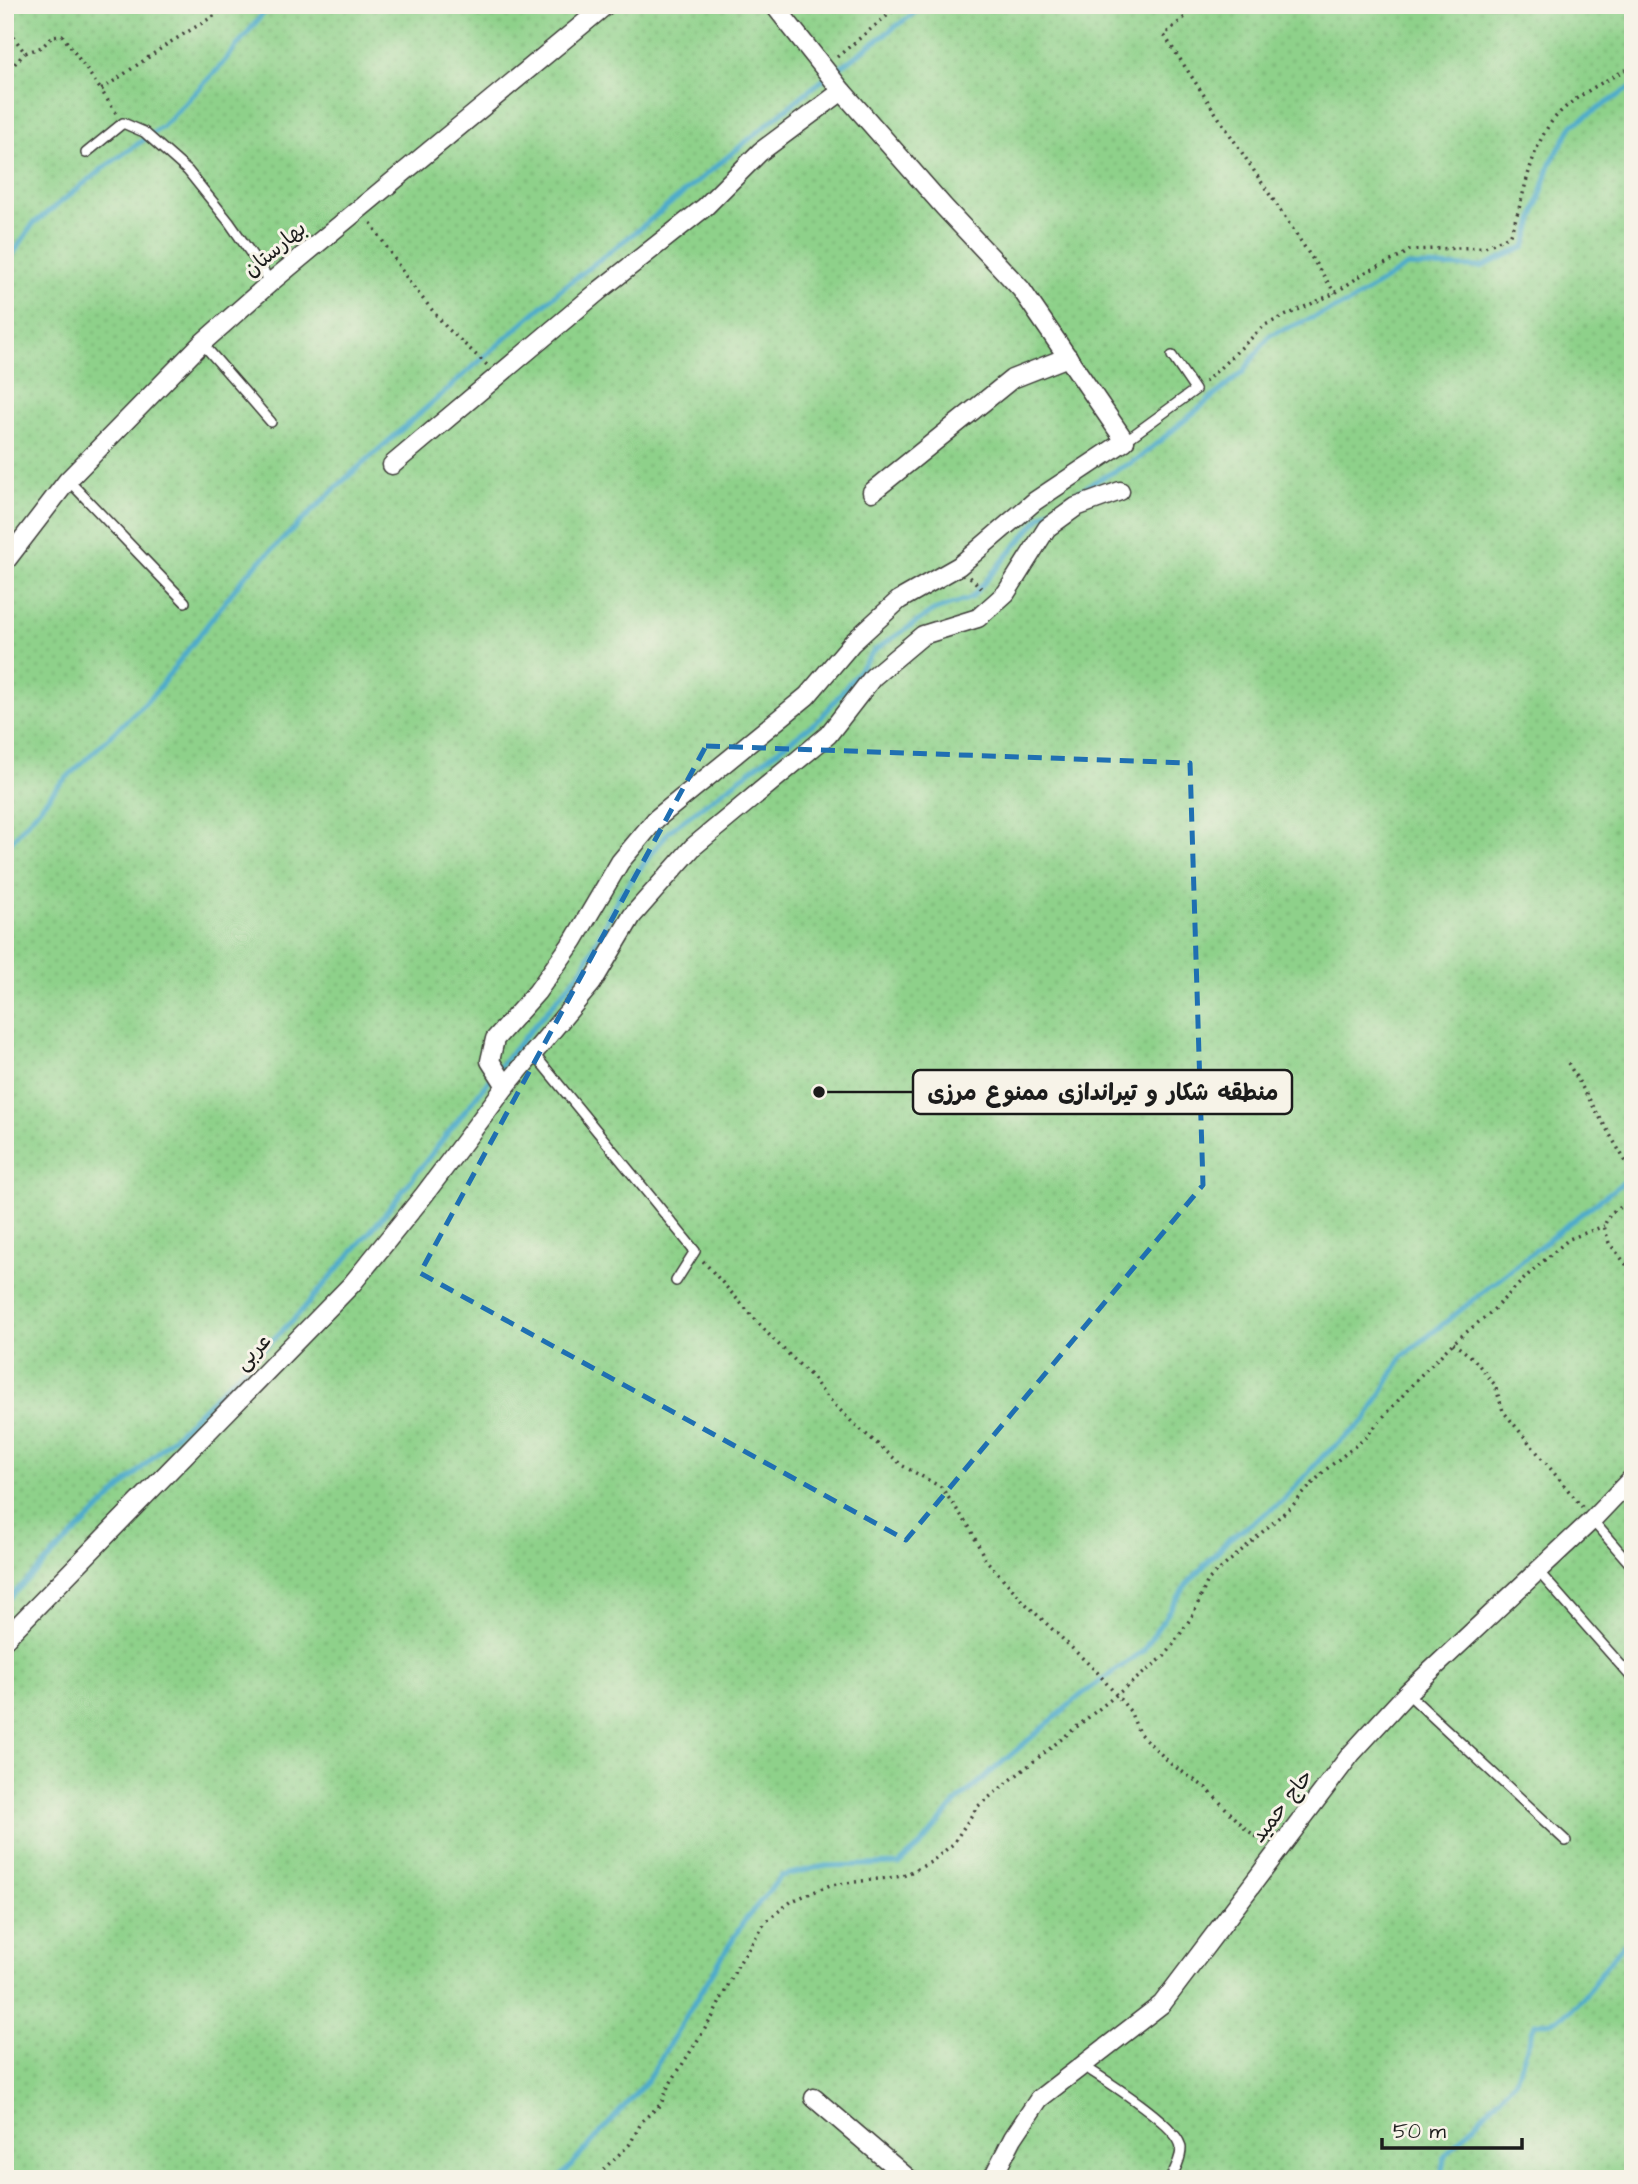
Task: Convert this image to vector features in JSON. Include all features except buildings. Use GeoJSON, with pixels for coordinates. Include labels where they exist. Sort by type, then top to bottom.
{"type":"FeatureCollection","features":[{"type":"Feature","properties":{"kind":"street","name":"بهارستان"},"geometry":{"type":"LineString","coordinates":[[5,562],[68,480],[202,343],[361,206],[606,5]]}},
{"type":"Feature","properties":{"kind":"street"},"geometry":{"type":"LineString","coordinates":[[503,1082],[490,1061],[495,1039],[537,992],[574,940],[621,862],[656,820],[807,696],[852,643],[899,600],[959,566],[1035,501],[1125,441],[1021,289],[944,207],[839,87],[774,5]]}},
{"type":"Feature","properties":{"kind":"street"},"geometry":{"type":"LineString","coordinates":[[392,465],[600,290],[705,207],[761,152],[839,87]]}},
{"type":"Feature","properties":{"kind":"street"},"geometry":{"type":"LineString","coordinates":[[872,492],[1012,379],[1068,357]]}},
{"type":"Feature","properties":{"kind":"street","name":"عربی"},"geometry":{"type":"LineString","coordinates":[[5,1639],[352,1284],[424,1195],[503,1082],[534,1054],[592,983],[632,916],[693,847],[828,735],[873,677],[923,635],[978,618],[1006,593],[1047,528],[1076,507],[1120,491]]}},
{"type":"Feature","properties":{"kind":"street","name":"حاج حمید"},"geometry":{"type":"LineString","coordinates":[[992,2179],[1013,2138],[1039,2099],[1162,2004],[1351,1754],[1407,1693],[1592,1520],[1633,1477]]}},
{"type":"Feature","properties":{"kind":"street"},"geometry":{"type":"LineString","coordinates":[[814,2098],[909,2179]]}},
{"type":"Feature","properties":{"kind":"lane"},"geometry":{"type":"LineString","coordinates":[[86,153],[123,123],[144,132],[188,171],[229,222],[271,282]]}},
{"type":"Feature","properties":{"kind":"lane"},"geometry":{"type":"LineString","coordinates":[[202,343],[271,422]]}},
{"type":"Feature","properties":{"kind":"lane"},"geometry":{"type":"LineString","coordinates":[[1125,441],[1195,390],[1172,356]]}},
{"type":"Feature","properties":{"kind":"lane"},"geometry":{"type":"LineString","coordinates":[[68,480],[185,602]]}},
{"type":"Feature","properties":{"kind":"lane"},"geometry":{"type":"LineString","coordinates":[[534,1054],[695,1251],[676,1281]]}},
{"type":"Feature","properties":{"kind":"lane"},"geometry":{"type":"LineString","coordinates":[[1592,1520],[1632,1566]]}},
{"type":"Feature","properties":{"kind":"lane"},"geometry":{"type":"LineString","coordinates":[[1537,1570],[1633,1679]]}},
{"type":"Feature","properties":{"kind":"lane"},"geometry":{"type":"LineString","coordinates":[[1407,1693],[1566,1841]]}},
{"type":"Feature","properties":{"kind":"lane"},"geometry":{"type":"LineString","coordinates":[[1082,2065],[1127,2094],[1175,2133],[1181,2147],[1176,2169],[1170,2179]]}},
{"type":"Feature","properties":{"kind":"path"},"geometry":{"type":"LineString","coordinates":[[101,90],[169,43],[232,5]]}},
{"type":"Feature","properties":{"kind":"path"},"geometry":{"type":"LineString","coordinates":[[816,59],[837,57],[900,5]]}},
{"type":"Feature","properties":{"kind":"path"},"geometry":{"type":"LineString","coordinates":[[1191,5],[1186,16],[1164,35],[1335,293]]}},
{"type":"Feature","properties":{"kind":"path"},"geometry":{"type":"LineString","coordinates":[[5,25],[25,53]]}},
{"type":"Feature","properties":{"kind":"path"},"geometry":{"type":"LineString","coordinates":[[5,74],[25,53],[42,47],[53,36],[62,35],[123,123]]}},
{"type":"Feature","properties":{"kind":"path"},"geometry":{"type":"LineString","coordinates":[[1195,390],[1265,325],[1335,293],[1366,272],[1410,250],[1485,247],[1509,236],[1518,216],[1523,190],[1539,144],[1553,120],[1574,101],[1633,65]]}},
{"type":"Feature","properties":{"kind":"path"},"geometry":{"type":"LineString","coordinates":[[361,206],[410,283],[446,327],[489,367]]}},
{"type":"Feature","properties":{"kind":"path"},"geometry":{"type":"LineString","coordinates":[[971,578],[989,596]]}},
{"type":"Feature","properties":{"kind":"path"},"geometry":{"type":"LineString","coordinates":[[1568,1063],[1633,1174]]}},
{"type":"Feature","properties":{"kind":"path"},"geometry":{"type":"LineString","coordinates":[[1633,1201],[1610,1213],[1604,1226],[1609,1242],[1633,1273]]}},
{"type":"Feature","properties":{"kind":"path"},"geometry":{"type":"LineString","coordinates":[[593,2179],[630,2144],[642,2121],[662,2104],[668,2087],[713,2017],[738,1965],[766,1921],[792,1901],[830,1885],[903,1876],[931,1862],[953,1844],[977,1807],[1166,1655],[1193,1615],[1208,1580],[1293,1505],[1324,1471],[1364,1439],[1453,1343],[1490,1313],[1569,1239],[1604,1226]]}},
{"type":"Feature","properties":{"kind":"path"},"geometry":{"type":"LineString","coordinates":[[695,1251],[772,1338],[852,1422],[903,1466],[942,1487],[970,1528],[985,1559],[1027,1605],[1097,1672],[1130,1711],[1139,1733],[1171,1764],[1206,1788],[1247,1830],[1277,1850]]}},
{"type":"Feature","properties":{"kind":"path"},"geometry":{"type":"LineString","coordinates":[[1453,1343],[1473,1358],[1495,1385],[1503,1411],[1592,1520]]}},
{"type":"Feature","properties":{"kind":"highlighted area"},"geometry":{"type":"Polygon","coordinates":[[[706,746],[1190,763],[1203,1185],[906,1540],[420,1273],[706,746]]]}},
{"type":"Feature","properties":{"kind":"green space"},"geometry":{"type":"Polygon","coordinates":[[[5,5],[1633,5],[1633,2179],[5,2179],[5,5]]]}},
{"type":"Feature","properties":{"kind":"waterway"},"geometry":{"type":"LineString","coordinates":[[5,266],[33,224],[106,166],[162,127],[218,69],[270,5]]}},
{"type":"Feature","properties":{"kind":"waterway"},"geometry":{"type":"LineString","coordinates":[[5,849],[57,787],[154,694],[244,577],[343,481],[564,287],[808,91],[925,5]]}},
{"type":"Feature","properties":{"kind":"waterway"},"geometry":{"type":"LineString","coordinates":[[499,1067],[582,970],[619,896],[669,831],[821,718],[875,650],[933,611],[971,598],[1042,515],[1094,482],[1138,459],[1243,372],[1270,335],[1349,303],[1407,266],[1481,267],[1525,247],[1550,164],[1573,125],[1633,86]]}},
{"type":"Feature","properties":{"kind":"waterway"},"geometry":{"type":"LineString","coordinates":[[5,1602],[298,1315],[380,1220],[493,1075]]}},
{"type":"Feature","properties":{"kind":"waterway"},"geometry":{"type":"LineString","coordinates":[[559,2179],[647,2081],[742,1924],[781,1876],[824,1866],[899,1864],[922,1844],[956,1802],[1081,1695],[1143,1651],[1186,1585],[1229,1539],[1282,1502],[1322,1457],[1366,1420],[1402,1357],[1633,1175]]}},
{"type":"Feature","properties":{"kind":"waterway"},"geometry":{"type":"LineString","coordinates":[[1440,2179],[1445,2156],[1516,2079],[1535,2024],[1559,2019],[1573,2008],[1614,1955],[1633,1936]]}},
{"type":"Feature","properties":{"kind":"place","name":"منطقه شکار و تیراندازی ممنوع مرزی"},"geometry":{"type":"Point","coordinates":[819,1092]}}]}
